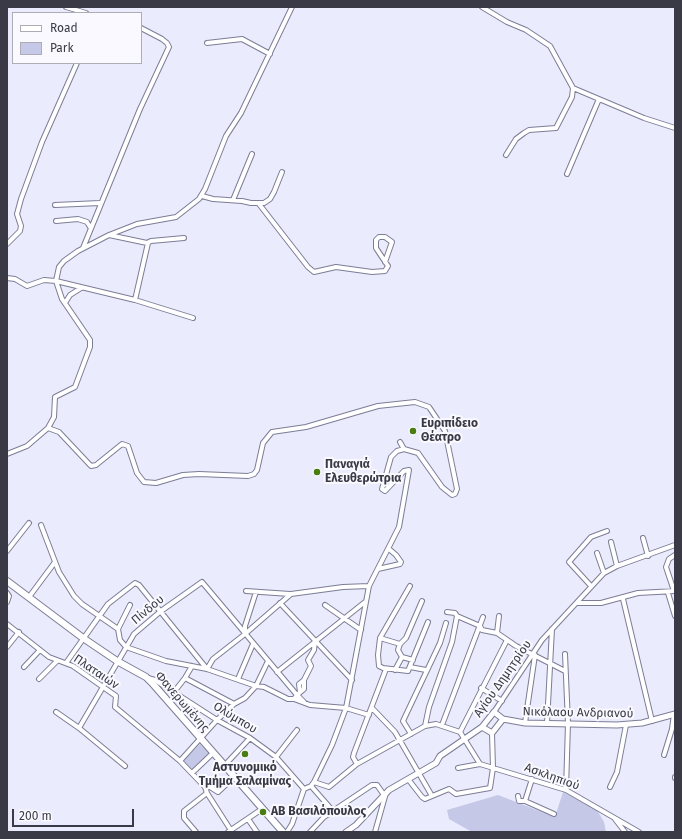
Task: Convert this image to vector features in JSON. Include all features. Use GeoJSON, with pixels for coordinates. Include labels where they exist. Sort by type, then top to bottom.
{"type":"FeatureCollection","features":[{"type":"Feature","properties":{"kind":"main road","name":"Φανερωμένης"},"geometry":{"type":"LineString","coordinates":[[7,581],[84,638],[118,661],[146,677],[160,691],[213,754],[283,832]]}},
{"type":"Feature","properties":{"kind":"street"},"geometry":{"type":"LineString","coordinates":[[66,7],[83,12]]}},
{"type":"Feature","properties":{"kind":"street"},"geometry":{"type":"LineString","coordinates":[[7,454],[27,446],[48,428],[54,417],[55,397],[75,387],[90,347],[90,340],[58,290],[56,281],[59,268],[64,261],[109,235],[137,224],[176,217],[202,196],[226,136],[241,113],[292,7]]}},
{"type":"Feature","properties":{"kind":"street"},"geometry":{"type":"LineString","coordinates":[[482,7],[507,22],[526,30],[550,46],[573,88],[572,97],[556,128],[529,130],[524,132],[506,155]]}},
{"type":"Feature","properties":{"kind":"street"},"geometry":{"type":"LineString","coordinates":[[83,249],[90,227],[153,78],[169,47],[168,43],[142,29]]}},
{"type":"Feature","properties":{"kind":"street"},"geometry":{"type":"LineString","coordinates":[[207,43],[242,39],[270,54]]}},
{"type":"Feature","properties":{"kind":"street"},"geometry":{"type":"LineString","coordinates":[[7,244],[21,228],[17,214],[21,200],[42,142],[77,64]]}},
{"type":"Feature","properties":{"kind":"street"},"geometry":{"type":"LineString","coordinates":[[573,88],[644,118],[675,128]]}},
{"type":"Feature","properties":{"kind":"street"},"geometry":{"type":"LineString","coordinates":[[567,174],[599,99]]}},
{"type":"Feature","properties":{"kind":"street"},"geometry":{"type":"LineString","coordinates":[[233,200],[252,154]]}},
{"type":"Feature","properties":{"kind":"street"},"geometry":{"type":"LineString","coordinates":[[202,196],[213,199],[259,204],[270,199],[282,172]]}},
{"type":"Feature","properties":{"kind":"street"},"geometry":{"type":"LineString","coordinates":[[55,205],[100,203]]}},
{"type":"Feature","properties":{"kind":"street"},"geometry":{"type":"LineString","coordinates":[[259,204],[308,267],[314,272],[336,267],[372,272],[385,271],[388,266],[378,253],[376,248],[376,240],[379,237],[385,238],[392,242],[385,262]]}},
{"type":"Feature","properties":{"kind":"street"},"geometry":{"type":"LineString","coordinates":[[56,221],[78,219],[87,222],[90,227]]}},
{"type":"Feature","properties":{"kind":"street"},"geometry":{"type":"LineString","coordinates":[[109,235],[148,243],[151,241],[184,238]]}},
{"type":"Feature","properties":{"kind":"street"},"geometry":{"type":"LineString","coordinates":[[135,300],[148,243]]}},
{"type":"Feature","properties":{"kind":"street"},"geometry":{"type":"LineString","coordinates":[[7,278],[15,279],[27,286],[44,280],[56,281],[135,300],[193,318]]}},
{"type":"Feature","properties":{"kind":"street"},"geometry":{"type":"LineString","coordinates":[[65,303],[70,295],[81,288]]}},
{"type":"Feature","properties":{"kind":"street"},"geometry":{"type":"LineString","coordinates":[[48,428],[59,432],[91,466],[96,465],[122,444],[128,446],[136,473],[144,482],[156,483],[183,475],[199,474],[241,477],[254,474],[263,443],[272,432],[306,427],[378,406],[415,402],[429,408],[445,431],[457,489],[455,494],[452,495],[442,487],[418,453],[404,449],[397,451],[391,457],[382,489],[385,492],[404,471],[409,470],[399,527],[369,586],[346,708],[332,745],[312,784],[304,789],[292,824],[287,832]]}},
{"type":"Feature","properties":{"kind":"street"},"geometry":{"type":"LineString","coordinates":[[400,442],[404,449]]}},
{"type":"Feature","properties":{"kind":"street"},"geometry":{"type":"LineString","coordinates":[[7,551],[29,523]]}},
{"type":"Feature","properties":{"kind":"street"},"geometry":{"type":"LineString","coordinates":[[41,525],[55,562],[66,585],[74,596],[118,629]]}},
{"type":"Feature","properties":{"kind":"street"},"geometry":{"type":"LineString","coordinates":[[591,586],[569,562],[591,537],[607,531]]}},
{"type":"Feature","properties":{"kind":"street"},"geometry":{"type":"LineString","coordinates":[[643,538],[648,556]]}},
{"type":"Feature","properties":{"kind":"street"},"geometry":{"type":"LineString","coordinates":[[612,542],[617,566]]}},
{"type":"Feature","properties":{"kind":"street","name":"Αγίου Δημητρίου"},"geometry":{"type":"LineString","coordinates":[[346,832],[356,825],[385,794],[436,763],[440,756],[482,727],[552,629],[604,573],[617,566],[675,545]]}},
{"type":"Feature","properties":{"kind":"street"},"geometry":{"type":"LineString","coordinates":[[378,569],[400,564],[401,562],[396,555],[389,549]]}},
{"type":"Feature","properties":{"kind":"street"},"geometry":{"type":"LineString","coordinates":[[597,553],[604,573]]}},
{"type":"Feature","properties":{"kind":"street"},"geometry":{"type":"LineString","coordinates":[[577,603],[601,603],[623,599],[638,593],[668,593],[674,591],[666,567],[669,560],[675,555]]}},
{"type":"Feature","properties":{"kind":"street"},"geometry":{"type":"LineString","coordinates":[[29,598],[55,562]]}},
{"type":"Feature","properties":{"kind":"street","name":"Πίνδου"},"geometry":{"type":"LineString","coordinates":[[79,728],[134,634],[199,582],[204,584],[245,634]]}},
{"type":"Feature","properties":{"kind":"street"},"geometry":{"type":"LineString","coordinates":[[66,663],[108,604],[135,583],[139,585],[161,611],[207,669]]}},
{"type":"Feature","properties":{"kind":"street"},"geometry":{"type":"LineString","coordinates":[[246,591],[291,594],[343,587],[369,586]]}},
{"type":"Feature","properties":{"kind":"street"},"geometry":{"type":"LineString","coordinates":[[410,586],[380,638],[378,664],[380,667],[407,672],[428,622]]}},
{"type":"Feature","properties":{"kind":"street"},"geometry":{"type":"LineString","coordinates":[[256,592],[245,626],[245,634],[277,672],[299,693],[305,703]]}},
{"type":"Feature","properties":{"kind":"street"},"geometry":{"type":"LineString","coordinates":[[7,593],[9,596],[7,602]]}},
{"type":"Feature","properties":{"kind":"street"},"geometry":{"type":"LineString","coordinates":[[668,593],[675,616]]}},
{"type":"Feature","properties":{"kind":"street"},"geometry":{"type":"LineString","coordinates":[[207,669],[213,659],[245,634],[291,594]]}},
{"type":"Feature","properties":{"kind":"street"},"geometry":{"type":"LineString","coordinates":[[623,599],[652,721]]}},
{"type":"Feature","properties":{"kind":"street"},"geometry":{"type":"LineString","coordinates":[[413,660],[402,657],[398,650],[400,644],[406,638],[422,601]]}},
{"type":"Feature","properties":{"kind":"street"},"geometry":{"type":"LineString","coordinates":[[277,672],[365,602]]}},
{"type":"Feature","properties":{"kind":"street"},"geometry":{"type":"LineString","coordinates":[[280,603],[352,680]]}},
{"type":"Feature","properties":{"kind":"street"},"geometry":{"type":"LineString","coordinates":[[130,605],[118,629],[120,640],[126,647],[166,661],[207,669],[256,686],[264,686],[288,699],[294,699],[305,703],[346,708],[369,715]]}},
{"type":"Feature","properties":{"kind":"street"},"geometry":{"type":"LineString","coordinates":[[325,606],[361,630]]}},
{"type":"Feature","properties":{"kind":"street"},"geometry":{"type":"LineString","coordinates":[[447,612],[456,613],[456,616],[480,626],[482,630],[497,633],[533,655],[565,671]]}},
{"type":"Feature","properties":{"kind":"street"},"geometry":{"type":"LineString","coordinates":[[425,726],[429,707],[452,642],[456,616]]}},
{"type":"Feature","properties":{"kind":"street"},"geometry":{"type":"LineString","coordinates":[[497,633],[499,616]]}},
{"type":"Feature","properties":{"kind":"street"},"geometry":{"type":"LineString","coordinates":[[442,724],[483,617]]}},
{"type":"Feature","properties":{"kind":"street"},"geometry":{"type":"LineString","coordinates":[[412,734],[403,720],[440,643],[446,623]]}},
{"type":"Feature","properties":{"kind":"street","name":"Πλαταιών"},"geometry":{"type":"LineString","coordinates":[[7,624],[40,650],[57,661],[73,666],[116,696],[115,707],[180,761]]}},
{"type":"Feature","properties":{"kind":"street"},"geometry":{"type":"LineString","coordinates":[[547,723],[552,629]]}},
{"type":"Feature","properties":{"kind":"street"},"geometry":{"type":"LineString","coordinates":[[7,647],[19,632]]}},
{"type":"Feature","properties":{"kind":"street"},"geometry":{"type":"LineString","coordinates":[[380,638],[400,644]]}},
{"type":"Feature","properties":{"kind":"street"},"geometry":{"type":"LineString","coordinates":[[460,732],[481,688],[507,640]]}},
{"type":"Feature","properties":{"kind":"street"},"geometry":{"type":"LineString","coordinates":[[294,699],[304,689],[304,680],[312,666],[308,660],[314,650],[315,642]]}},
{"type":"Feature","properties":{"kind":"street"},"geometry":{"type":"LineString","coordinates":[[238,679],[253,644]]}},
{"type":"Feature","properties":{"kind":"street"},"geometry":{"type":"LineString","coordinates":[[24,667],[40,650]]}},
{"type":"Feature","properties":{"kind":"street"},"geometry":{"type":"LineString","coordinates":[[565,654],[568,723],[566,790]]}},
{"type":"Feature","properties":{"kind":"street"},"geometry":{"type":"LineString","coordinates":[[525,723],[533,655]]}},
{"type":"Feature","properties":{"kind":"street"},"geometry":{"type":"LineString","coordinates":[[395,670],[402,657]]}},
{"type":"Feature","properties":{"kind":"street"},"geometry":{"type":"LineString","coordinates":[[39,679],[57,661]]}},
{"type":"Feature","properties":{"kind":"street"},"geometry":{"type":"LineString","coordinates":[[262,809],[230,831],[207,793],[205,787],[180,761],[217,720],[234,704],[245,698],[256,686],[268,661]]}},
{"type":"Feature","properties":{"kind":"street"},"geometry":{"type":"LineString","coordinates":[[174,692],[192,666]]}},
{"type":"Feature","properties":{"kind":"street"},"geometry":{"type":"LineString","coordinates":[[410,667],[426,670]]}},
{"type":"Feature","properties":{"kind":"street"},"geometry":{"type":"LineString","coordinates":[[357,764],[354,757],[354,752],[386,669]]}},
{"type":"Feature","properties":{"kind":"street","name":"Ολύμπου"},"geometry":{"type":"LineString","coordinates":[[146,677],[155,680],[217,720],[250,738],[276,757],[304,789]]}},
{"type":"Feature","properties":{"kind":"street"},"geometry":{"type":"LineString","coordinates":[[185,678],[234,704]]}},
{"type":"Feature","properties":{"kind":"street"},"geometry":{"type":"LineString","coordinates":[[481,688],[502,701]]}},
{"type":"Feature","properties":{"kind":"street"},"geometry":{"type":"LineString","coordinates":[[372,708],[395,732],[432,796]]}},
{"type":"Feature","properties":{"kind":"street"},"geometry":{"type":"LineString","coordinates":[[56,712],[79,728],[125,766]]}},
{"type":"Feature","properties":{"kind":"street"},"geometry":{"type":"LineString","coordinates":[[408,779],[425,799],[449,789],[456,794],[490,788],[493,768],[492,733],[503,719],[494,712]]}},
{"type":"Feature","properties":{"kind":"street"},"geometry":{"type":"LineString","coordinates":[[664,755],[672,729],[674,714]]}},
{"type":"Feature","properties":{"kind":"street","name":"Νικόλαου Ανδριανού"},"geometry":{"type":"LineString","coordinates":[[503,719],[525,723],[626,725],[652,721],[674,714]]}},
{"type":"Feature","properties":{"kind":"street"},"geometry":{"type":"LineString","coordinates":[[312,784],[329,787],[357,764],[425,726],[436,724],[442,724],[460,732],[480,764],[458,768]]}},
{"type":"Feature","properties":{"kind":"street"},"geometry":{"type":"LineString","coordinates":[[610,787],[617,772],[626,725]]}},
{"type":"Feature","properties":{"kind":"street"},"geometry":{"type":"LineString","coordinates":[[482,727],[492,733]]}},
{"type":"Feature","properties":{"kind":"street"},"geometry":{"type":"LineString","coordinates":[[276,757],[297,730]]}},
{"type":"Feature","properties":{"kind":"street"},"geometry":{"type":"LineString","coordinates":[[224,766],[250,738]]}},
{"type":"Feature","properties":{"kind":"street"},"geometry":{"type":"LineString","coordinates":[[192,773],[213,754]]}},
{"type":"Feature","properties":{"kind":"street","name":"Ασκληπιού"},"geometry":{"type":"LineString","coordinates":[[480,764],[566,790],[639,832]]}},
{"type":"Feature","properties":{"kind":"street"},"geometry":{"type":"LineString","coordinates":[[205,787],[210,787],[218,792],[234,776]]}},
{"type":"Feature","properties":{"kind":"street"},"geometry":{"type":"LineString","coordinates":[[525,801],[532,779]]}},
{"type":"Feature","properties":{"kind":"street"},"geometry":{"type":"LineString","coordinates":[[312,784],[333,811]]}},
{"type":"Feature","properties":{"kind":"street"},"geometry":{"type":"LineString","coordinates":[[310,832],[318,823],[333,811],[375,784],[385,794],[376,832]]}},
{"type":"Feature","properties":{"kind":"street"},"geometry":{"type":"LineString","coordinates":[[196,832],[184,818],[184,811],[207,793]]}},
{"type":"Feature","properties":{"kind":"street"},"geometry":{"type":"LineString","coordinates":[[518,796],[519,801],[525,801],[554,814]]}},
{"type":"Feature","properties":{"kind":"street"},"geometry":{"type":"LineString","coordinates":[[610,814],[625,832]]}},
{"type":"Feature","properties":{"kind":"street"},"geometry":{"type":"LineString","coordinates":[[248,819],[257,832]]}},
{"type":"Feature","properties":{"kind":"green space"},"geometry":{"type":"Polygon","coordinates":[[[200,744],[209,753],[192,770],[183,761],[200,744]]]}},
{"type":"Feature","properties":{"kind":"green space"},"geometry":{"type":"Polygon","coordinates":[[[563,792],[597,810],[604,822],[606,832],[472,832],[449,819],[447,810],[498,795],[555,817],[563,792]]]}},
{"type":"Feature","properties":{"kind":"place","name":"Ευριπίδειο Θέατρο"},"geometry":{"type":"Point","coordinates":[413,431]}},
{"type":"Feature","properties":{"kind":"place","name":"Παναγιά Ελευθερώτρια"},"geometry":{"type":"Point","coordinates":[317,472]}},
{"type":"Feature","properties":{"kind":"place","name":"Αστυνομικό Τμήμα Σαλαμίνας"},"geometry":{"type":"Point","coordinates":[245,754]}},
{"type":"Feature","properties":{"kind":"place","name":"ΑΒ Βασιλόπουλος"},"geometry":{"type":"Point","coordinates":[263,812]}}]}
